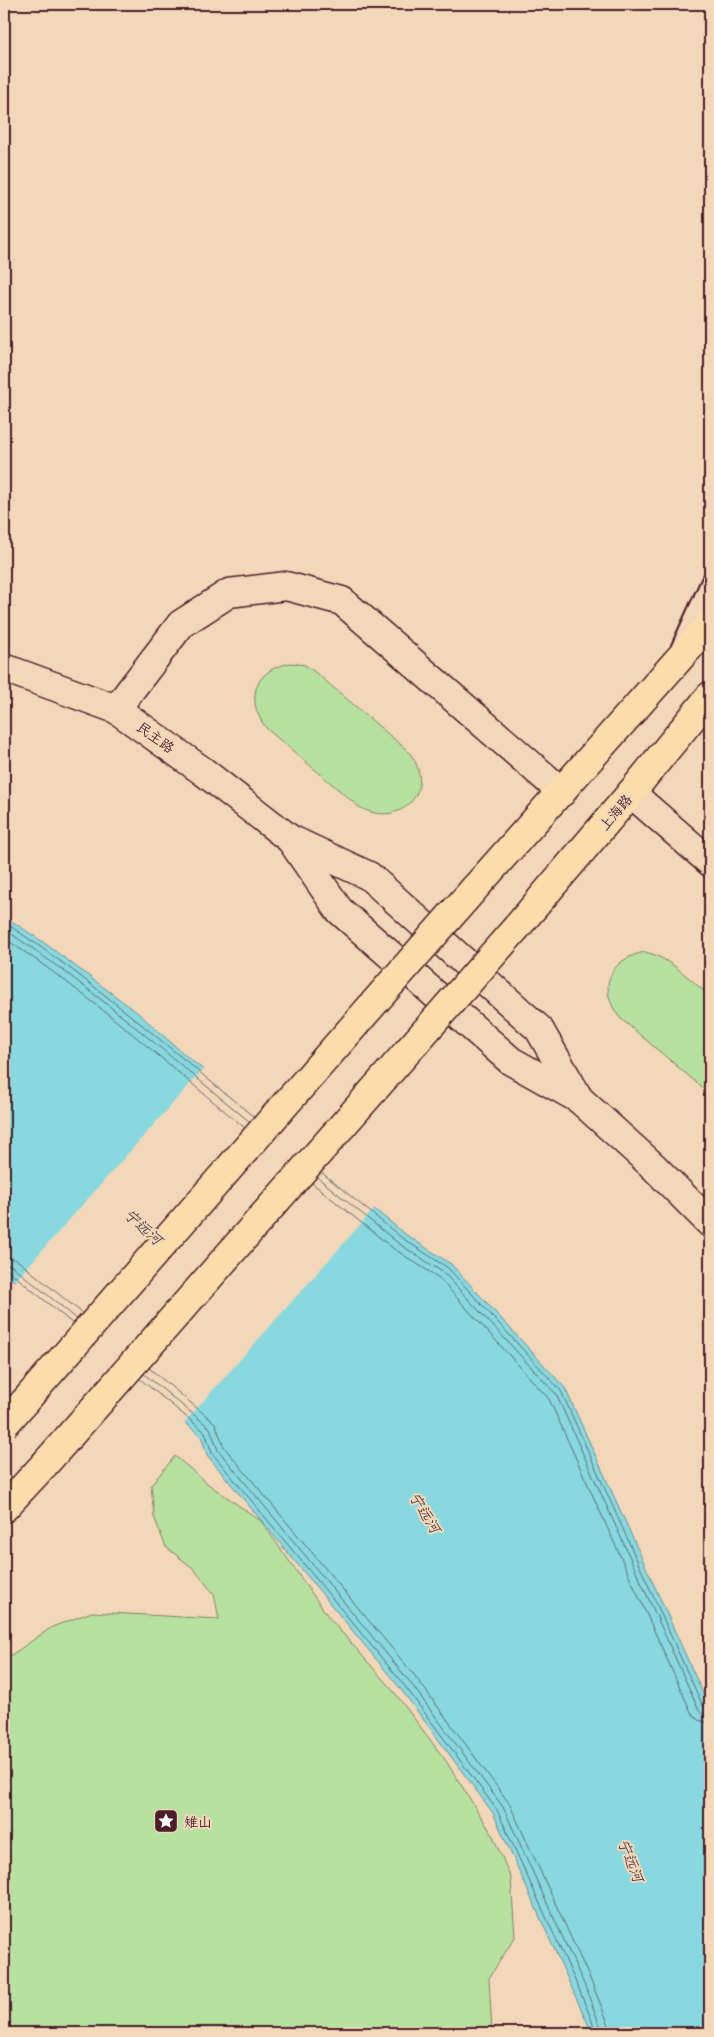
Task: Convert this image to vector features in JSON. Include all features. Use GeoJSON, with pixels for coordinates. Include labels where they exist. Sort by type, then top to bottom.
{"type":"FeatureCollection","features":[{"type":"Feature","properties":{"kind":"highway"},"geometry":{"type":"LineString","coordinates":[[4,1425],[474,889],[710,624]]}},
{"type":"Feature","properties":{"kind":"highway","name":"上海路"},"geometry":{"type":"LineString","coordinates":[[4,1508],[44,1465],[517,927],[631,794],[708,699]]}},
{"type":"Feature","properties":{"kind":"street"},"geometry":{"type":"LineString","coordinates":[[116,708],[181,624],[229,593],[286,586],[342,601],[562,792]]}},
{"type":"Feature","properties":{"kind":"street","name":"民主路"},"geometry":{"type":"LineString","coordinates":[[4,668],[116,708],[204,772],[290,839]]}},
{"type":"Feature","properties":{"kind":"street"},"geometry":{"type":"LineString","coordinates":[[631,794],[710,862]]}},
{"type":"Feature","properties":{"kind":"street"},"geometry":{"type":"LineString","coordinates":[[290,839],[339,910],[511,1061],[579,1098],[653,1166],[710,1224]]}},
{"type":"Feature","properties":{"kind":"street"},"geometry":{"type":"LineString","coordinates":[[290,839],[369,876],[539,1029],[579,1098]]}},
{"type":"Feature","properties":{"kind":"lane"},"geometry":{"type":"LineString","coordinates":[[669,672],[710,581]]}},
{"type":"Feature","properties":{"kind":"green space"},"geometry":{"type":"Polygon","coordinates":[[[291,663],[305,665],[315,672],[407,750],[416,764],[419,778],[418,791],[412,801],[402,809],[389,813],[375,813],[359,807],[267,729],[256,707],[256,687],[268,672],[278,666],[291,663]]]}},
{"type":"Feature","properties":{"kind":"green space"},"geometry":{"type":"Polygon","coordinates":[[[645,952],[672,964],[710,996],[710,1094],[620,1018],[613,1007],[608,986],[615,968],[622,961],[645,952]]]}},
{"type":"Feature","properties":{"kind":"green space"},"geometry":{"type":"Polygon","coordinates":[[[175,1456],[208,1484],[261,1521],[330,1619],[395,1693],[446,1761],[492,1834],[511,1878],[515,1937],[489,1978],[492,2033],[4,2033],[4,1660],[52,1627],[92,1612],[219,1619],[214,1594],[193,1568],[166,1547],[154,1517],[151,1485],[175,1456]]]}},
{"type":"Feature","properties":{"kind":"water","name":"宁远河"},"geometry":{"type":"Polygon","coordinates":[[[4,916],[43,942],[138,1013],[184,1054],[405,1234],[451,1264],[565,1388],[710,1709],[710,2033],[592,2033],[493,1813],[400,1688],[207,1455],[201,1436],[4,1273],[4,916]]]}},
{"type":"Feature","properties":{"kind":"pier"},"geometry":{"type":"Polygon","coordinates":[[[205,1067],[376,1207],[183,1424],[13,1283],[205,1067]]]}},
{"type":"Feature","properties":{"kind":"place","name":"雉山"},"geometry":{"type":"Point","coordinates":[166,1821]}}]}
